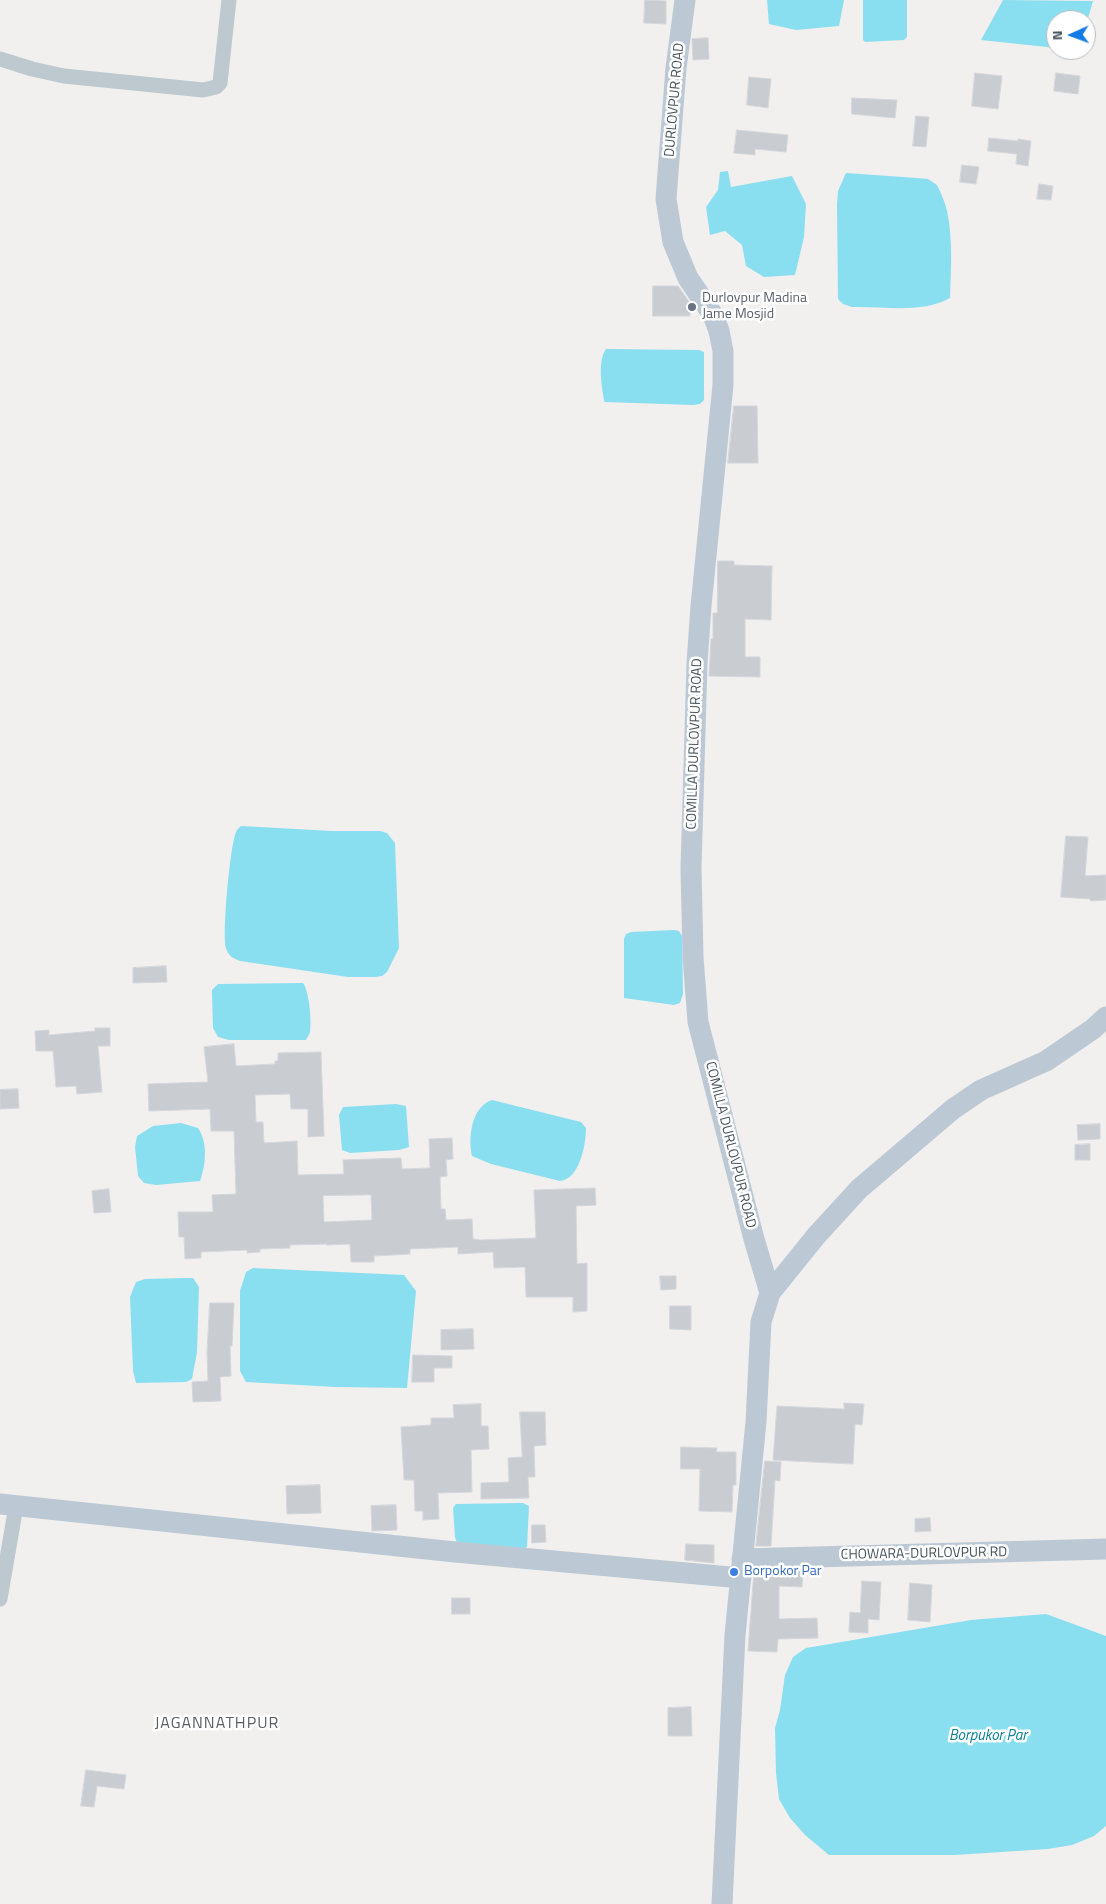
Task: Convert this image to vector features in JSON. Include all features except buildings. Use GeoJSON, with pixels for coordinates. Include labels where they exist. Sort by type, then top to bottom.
{"type":"FeatureCollection","features":[{"type":"Feature","properties":{"kind":"street"},"geometry":{"type":"LineString","coordinates":[[0,59],[64,76],[203,90],[212,89],[220,83],[229,0]]}},
{"type":"Feature","properties":{"kind":"street","name":"DURLOVPUR ROAD"},"geometry":{"type":"LineString","coordinates":[[666,199],[676,68],[685,0]]}},
{"type":"Feature","properties":{"kind":"street","name":"COMILLA DURLOVPUR ROAD"},"geometry":{"type":"LineString","coordinates":[[666,199],[673,242],[688,278],[713,315],[719,330],[723,351],[723,385],[701,606],[697,672],[691,885],[693,957],[698,1022],[770,1293]]}},
{"type":"Feature","properties":{"kind":"street"},"geometry":{"type":"LineString","coordinates":[[722,1904],[735,1635],[756,1422],[761,1322],[770,1293],[858,1188],[953,1109],[981,1090],[1046,1061],[1093,1029],[1106,1017]]}},
{"type":"Feature","properties":{"kind":"street"},"geometry":{"type":"LineString","coordinates":[[0,1599],[8,1505]]}},
{"type":"Feature","properties":{"kind":"street","name":"CHOWARA-DURLOVPUR RD"},"geometry":{"type":"LineString","coordinates":[[8,1505],[455,1552],[742,1568],[1106,1550]]}},
{"type":"Feature","properties":{"kind":"water"},"geometry":{"type":"Polygon","coordinates":[[[767,0],[844,0],[839,26],[796,30],[769,24],[767,0]]]}},
{"type":"Feature","properties":{"kind":"water"},"geometry":{"type":"Polygon","coordinates":[[[863,0],[907,0],[907,37],[904,40],[865,42],[863,40],[863,0]]]}},
{"type":"Feature","properties":{"kind":"water"},"geometry":{"type":"Polygon","coordinates":[[[1003,0],[1093,1],[1090,10],[1046,10],[1046,47],[981,40],[1003,0]]]}},
{"type":"Feature","properties":{"kind":"water"},"geometry":{"type":"Polygon","coordinates":[[[728,171],[731,187],[792,176],[806,204],[804,237],[795,275],[764,277],[746,266],[742,245],[725,231],[710,235],[706,207],[718,190],[720,172],[728,171]]]}},
{"type":"Feature","properties":{"kind":"water"},"geometry":{"type":"Polygon","coordinates":[[[846,173],[928,179],[937,185],[943,198],[949,222],[951,254],[950,298],[939,303],[915,308],[852,307],[843,304],[838,299],[837,204],[838,191],[846,173]]]}},
{"type":"Feature","properties":{"kind":"water"},"geometry":{"type":"Polygon","coordinates":[[[606,349],[699,350],[704,352],[704,400],[700,404],[693,405],[605,402],[601,367],[603,354],[606,349]]]}},
{"type":"Feature","properties":{"kind":"water"},"geometry":{"type":"Polygon","coordinates":[[[241,826],[332,831],[380,831],[387,833],[395,843],[399,948],[387,972],[382,976],[375,977],[348,977],[240,961],[229,955],[225,940],[227,890],[234,840],[236,831],[241,826]]]}},
{"type":"Feature","properties":{"kind":"water"},"geometry":{"type":"Polygon","coordinates":[[[679,931],[682,936],[683,994],[680,1003],[674,1005],[624,998],[624,939],[626,934],[631,932],[679,931]]]}},
{"type":"Feature","properties":{"kind":"water"},"geometry":{"type":"Polygon","coordinates":[[[303,983],[307,992],[311,1027],[306,1040],[229,1040],[218,1037],[213,1028],[212,990],[218,984],[303,983]]]}},
{"type":"Feature","properties":{"kind":"water"},"geometry":{"type":"Polygon","coordinates":[[[492,1100],[581,1122],[586,1128],[585,1143],[577,1168],[572,1174],[567,1179],[560,1181],[491,1164],[472,1156],[470,1141],[475,1116],[479,1109],[492,1100]]]}},
{"type":"Feature","properties":{"kind":"water"},"geometry":{"type":"Polygon","coordinates":[[[396,1104],[406,1106],[409,1147],[399,1150],[350,1153],[342,1150],[339,1115],[343,1107],[396,1104]]]}},
{"type":"Feature","properties":{"kind":"water"},"geometry":{"type":"Polygon","coordinates":[[[181,1123],[198,1128],[203,1140],[205,1161],[200,1181],[156,1185],[144,1183],[138,1176],[135,1147],[137,1136],[153,1126],[181,1123]]]}},
{"type":"Feature","properties":{"kind":"water"},"geometry":{"type":"Polygon","coordinates":[[[253,1268],[404,1275],[416,1291],[407,1388],[335,1387],[246,1382],[240,1371],[240,1291],[246,1272],[253,1268]]]}},
{"type":"Feature","properties":{"kind":"water"},"geometry":{"type":"Polygon","coordinates":[[[193,1278],[199,1287],[197,1352],[192,1379],[186,1382],[136,1383],[133,1371],[130,1297],[136,1282],[145,1279],[193,1278]]]}},
{"type":"Feature","properties":{"kind":"water"},"geometry":{"type":"Polygon","coordinates":[[[523,1503],[529,1506],[527,1547],[523,1549],[457,1543],[453,1508],[456,1504],[523,1503]]]}},
{"type":"Feature","properties":{"kind":"water","name":"Borpukor Par"},"geometry":{"type":"Polygon","coordinates":[[[1046,1614],[1106,1636],[1106,1826],[1094,1836],[1072,1845],[1048,1849],[955,1855],[829,1855],[805,1835],[790,1818],[779,1799],[776,1773],[775,1728],[780,1710],[785,1675],[793,1657],[806,1648],[971,1620],[1046,1614]]]}},
{"type":"Feature","properties":{"kind":"place","name":"Durlovpur Madina Jame Mosjid"},"geometry":{"type":"Point","coordinates":[692,307]}},
{"type":"Feature","properties":{"kind":"place","name":"Borpokor Par"},"geometry":{"type":"Point","coordinates":[734,1572]}},
{"type":"Feature","properties":{"kind":"district","name":"JAGANNATHPUR"},"geometry":{"type":"Point","coordinates":[217,1724]}}]}
